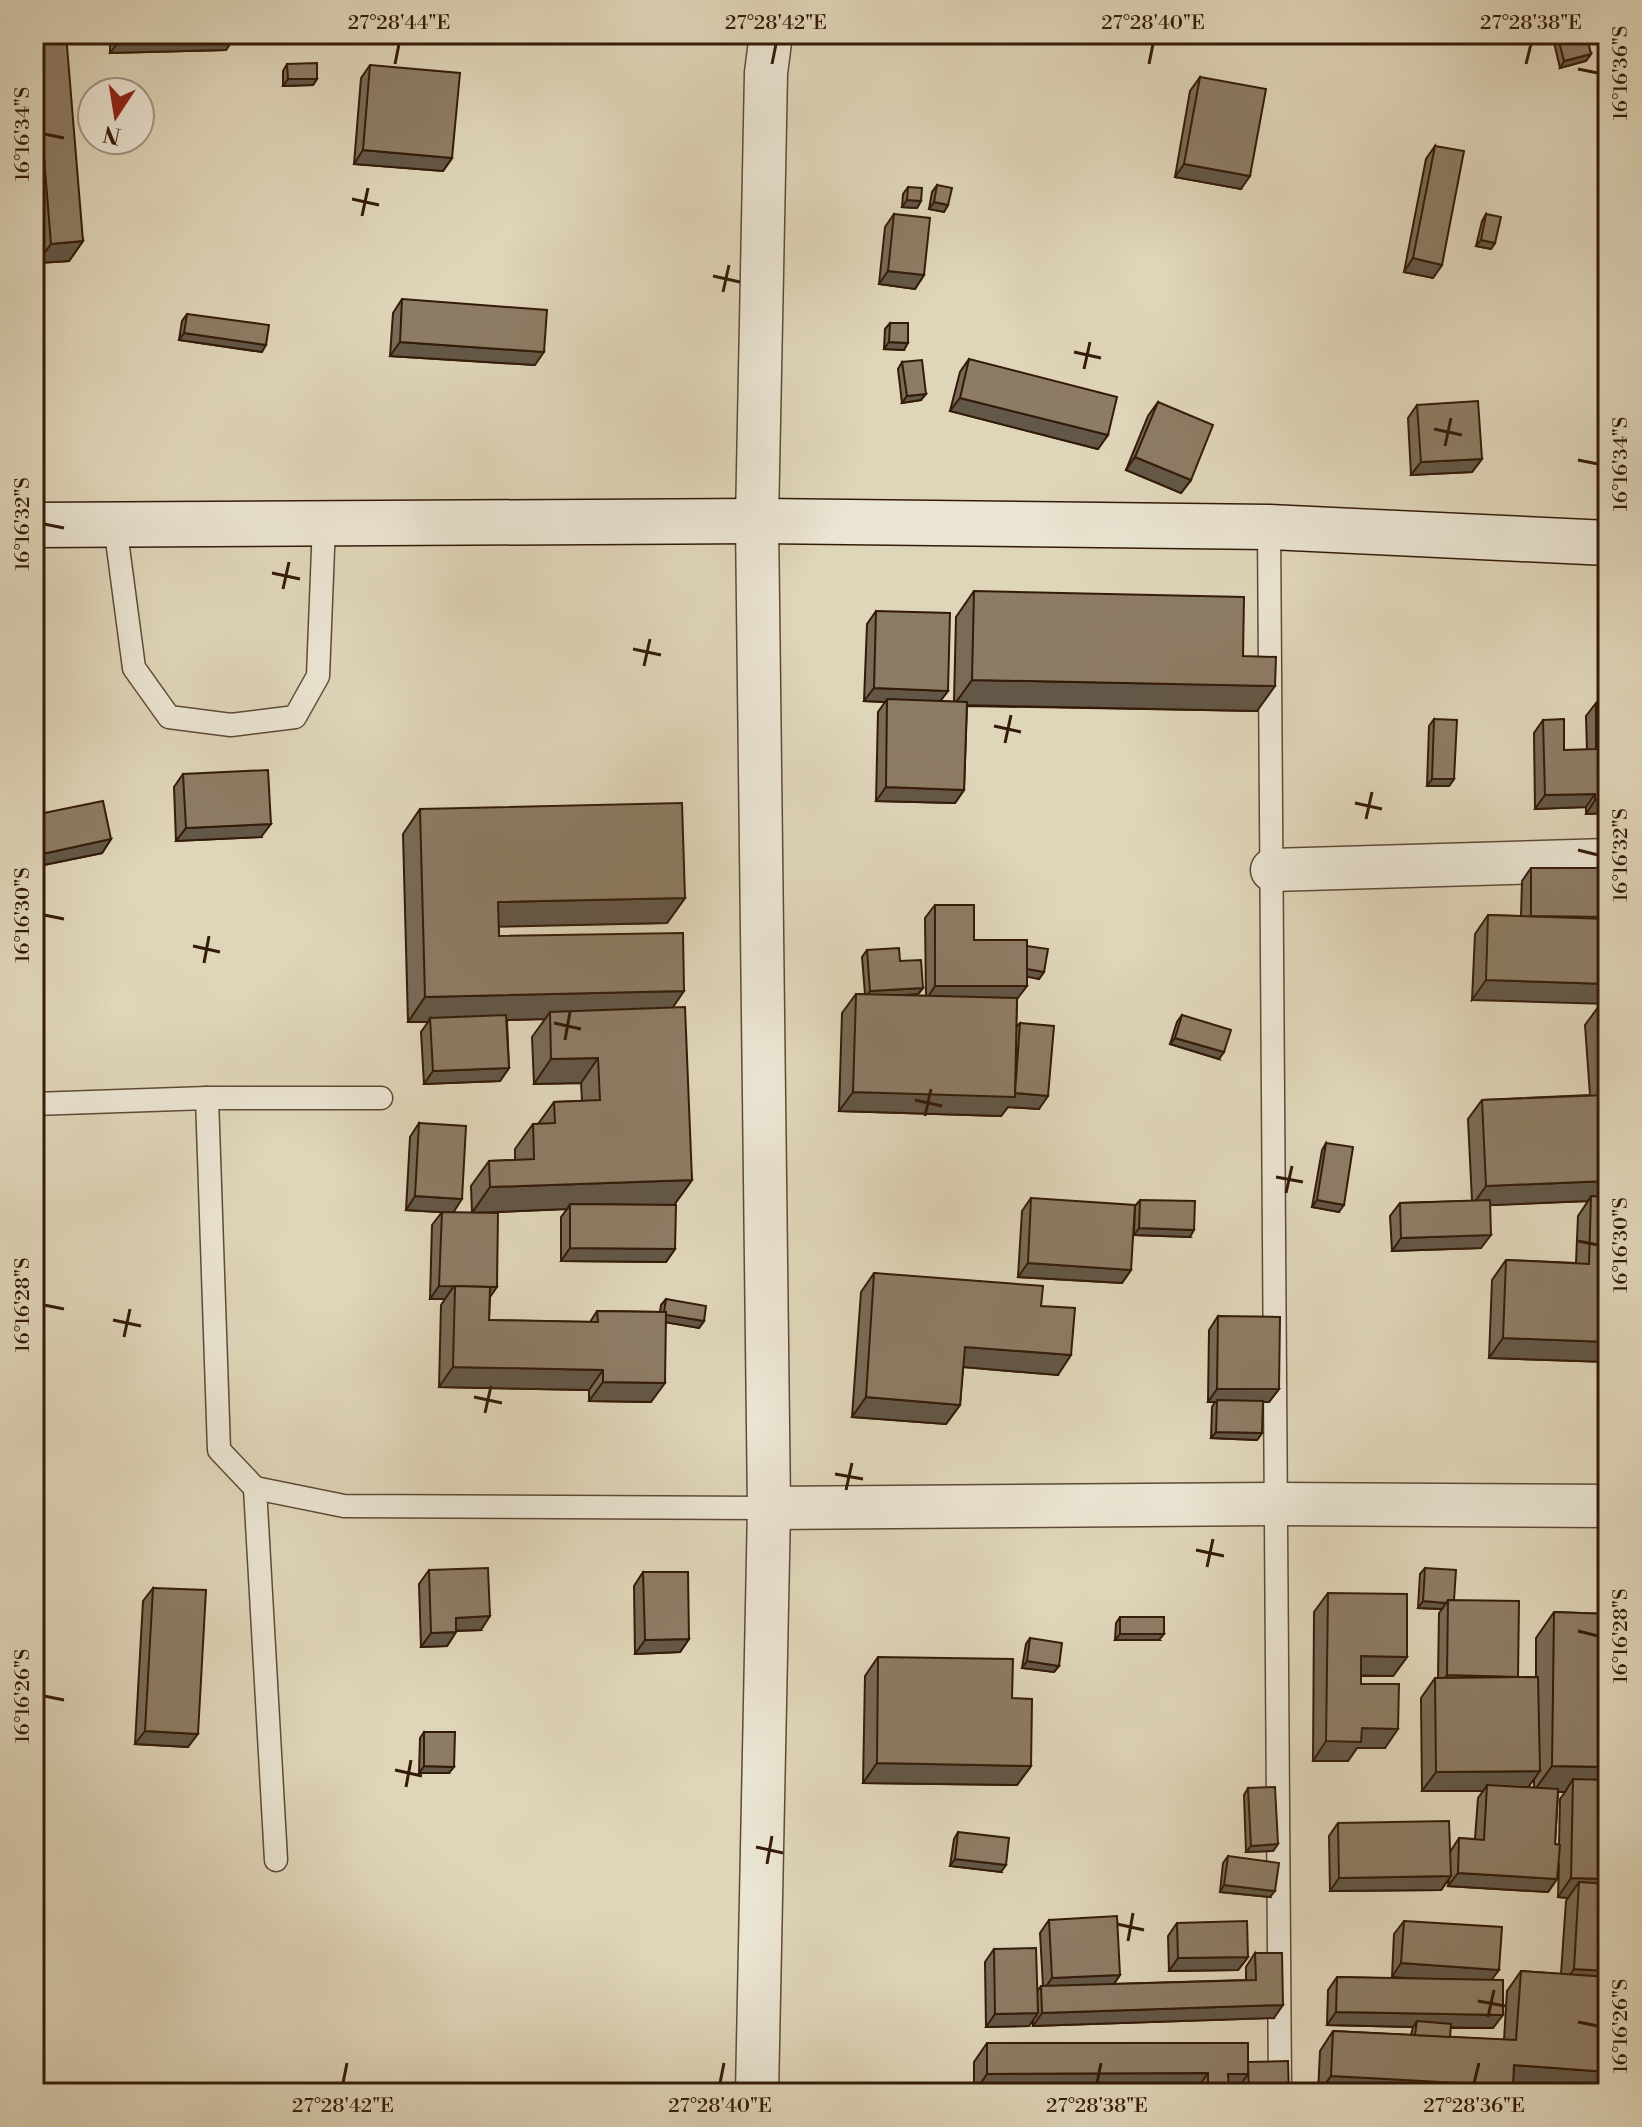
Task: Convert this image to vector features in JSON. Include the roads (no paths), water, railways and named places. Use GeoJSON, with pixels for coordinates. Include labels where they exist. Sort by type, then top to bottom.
{"type":"FeatureCollection","features":[{"type":"Feature","properties":{"kind":"street"},"geometry":{"type":"LineString","coordinates":[[757,2093],[769,1508],[757,521],[766,73],[771,34]]}},
{"type":"Feature","properties":{"kind":"street"},"geometry":{"type":"LineString","coordinates":[[34,525],[757,521],[1269,527],[1608,543]]}},
{"type":"Feature","properties":{"kind":"street"},"geometry":{"type":"LineString","coordinates":[[1272,870],[1608,860]]}},
{"type":"Feature","properties":{"kind":"street"},"geometry":{"type":"LineString","coordinates":[[769,1508],[1276,1504],[1608,1506]]}},
{"type":"Feature","properties":{"kind":"lane"},"geometry":{"type":"LineString","coordinates":[[115,525],[134,668],[169,717],[231,725],[295,717],[318,676],[324,524]]}},
{"type":"Feature","properties":{"kind":"lane"},"geometry":{"type":"LineString","coordinates":[[1269,527],[1280,2093]]}},
{"type":"Feature","properties":{"kind":"lane"},"geometry":{"type":"LineString","coordinates":[[207,1098],[219,1450],[255,1488],[344,1506],[769,1508]]}},
{"type":"Feature","properties":{"kind":"lane"},"geometry":{"type":"LineString","coordinates":[[34,1104],[207,1098],[381,1098]]}},
{"type":"Feature","properties":{"kind":"lane"},"geometry":{"type":"LineString","coordinates":[[255,1488],[276,1860]]}}]}
